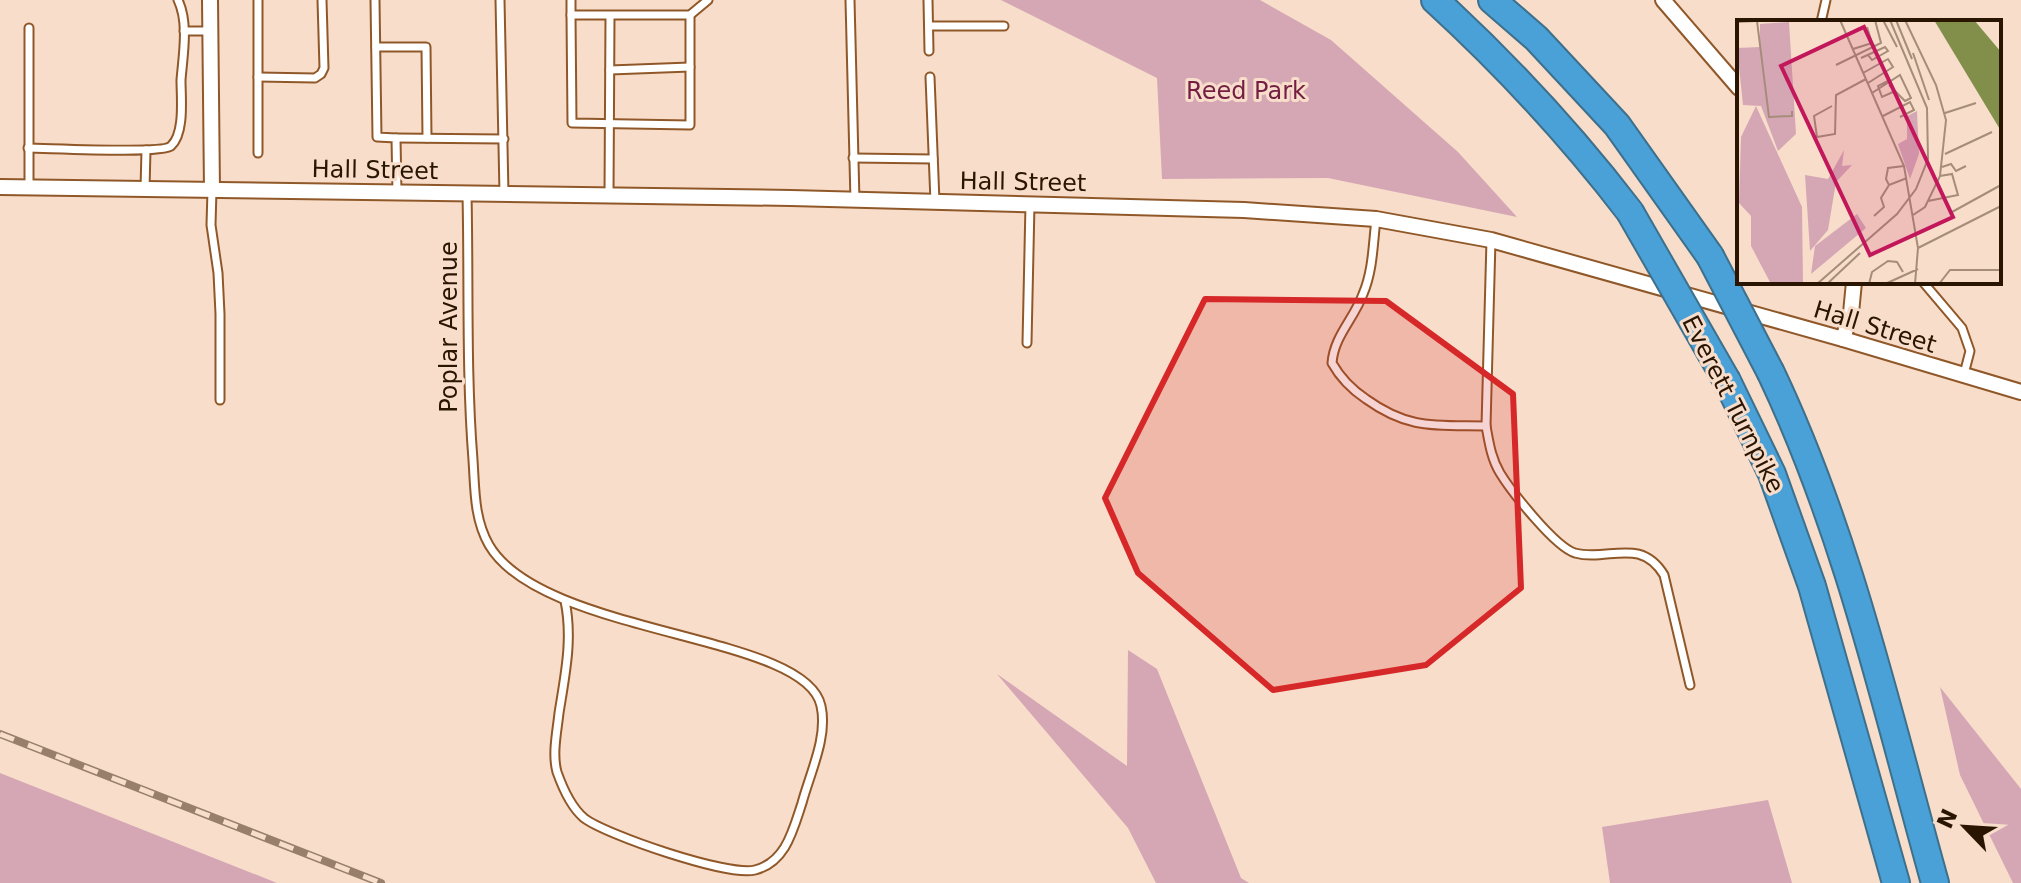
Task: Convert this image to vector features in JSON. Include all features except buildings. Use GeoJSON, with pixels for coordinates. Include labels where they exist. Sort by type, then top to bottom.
{"type":"FeatureCollection","features":[{"type":"Feature","properties":{"kind":"highway","name":"Everett Turnpike"},"geometry":{"type":"LineString","coordinates":[[1435,0],[1501,61],[1594,164],[1630,212],[1727,381],[1772,474],[1812,586],[1896,883]]}},
{"type":"Feature","properties":{"kind":"highway","name":"Everett Turnpike"},"geometry":{"type":"LineString","coordinates":[[1492,0],[1536,38],[1617,125],[1710,256],[1771,373],[1798,431],[1839,543],[1935,883]]}},
{"type":"Feature","properties":{"kind":"street"},"geometry":{"type":"LineString","coordinates":[[210,0],[212,190]]}},
{"type":"Feature","properties":{"kind":"street"},"geometry":{"type":"LineString","coordinates":[[1663,0],[1737,86]]}},
{"type":"Feature","properties":{"kind":"street","name":"Hall Street"},"geometry":{"type":"LineString","coordinates":[[0,187],[1030,204],[1300,212],[1376,219],[1491,240],[2021,392]]}},
{"type":"Feature","properties":{"kind":"street"},"geometry":{"type":"LineString","coordinates":[[1843,339],[1851,313],[1854,284]]}},
{"type":"Feature","properties":{"kind":"lane"},"geometry":{"type":"LineString","coordinates":[[28,148],[146,150],[167,149],[172,145],[179,125],[184,31],[182,8],[178,0]]}},
{"type":"Feature","properties":{"kind":"lane"},"geometry":{"type":"LineString","coordinates":[[258,0],[258,153]]}},
{"type":"Feature","properties":{"kind":"lane"},"geometry":{"type":"LineString","coordinates":[[258,77],[315,78],[321,74],[324,68],[322,0]]}},
{"type":"Feature","properties":{"kind":"lane"},"geometry":{"type":"LineString","coordinates":[[375,0],[377,137],[504,139]]}},
{"type":"Feature","properties":{"kind":"lane"},"geometry":{"type":"LineString","coordinates":[[500,0],[504,194]]}},
{"type":"Feature","properties":{"kind":"lane"},"geometry":{"type":"LineString","coordinates":[[571,0],[572,123],[690,125],[690,15]]}},
{"type":"Feature","properties":{"kind":"lane"},"geometry":{"type":"LineString","coordinates":[[571,15],[690,15],[708,0]]}},
{"type":"Feature","properties":{"kind":"lane"},"geometry":{"type":"LineString","coordinates":[[850,0],[855,201]]}},
{"type":"Feature","properties":{"kind":"lane"},"geometry":{"type":"LineString","coordinates":[[928,0],[929,51]]}},
{"type":"Feature","properties":{"kind":"lane"},"geometry":{"type":"LineString","coordinates":[[1821,20],[1826,0]]}},
{"type":"Feature","properties":{"kind":"lane"},"geometry":{"type":"LineString","coordinates":[[609,195],[610,16]]}},
{"type":"Feature","properties":{"kind":"lane"},"geometry":{"type":"LineString","coordinates":[[929,26],[1004,26]]}},
{"type":"Feature","properties":{"kind":"lane"},"geometry":{"type":"LineString","coordinates":[[29,28],[29,187]]}},
{"type":"Feature","properties":{"kind":"lane"},"geometry":{"type":"LineString","coordinates":[[184,31],[210,31]]}},
{"type":"Feature","properties":{"kind":"lane"},"geometry":{"type":"LineString","coordinates":[[376,47],[426,47],[427,138]]}},
{"type":"Feature","properties":{"kind":"lane"},"geometry":{"type":"LineString","coordinates":[[610,70],[690,67]]}},
{"type":"Feature","properties":{"kind":"lane"},"geometry":{"type":"LineString","coordinates":[[930,77],[935,202]]}},
{"type":"Feature","properties":{"kind":"lane"},"geometry":{"type":"LineString","coordinates":[[396,138],[397,193]]}},
{"type":"Feature","properties":{"kind":"lane"},"geometry":{"type":"LineString","coordinates":[[145,189],[146,150]]}},
{"type":"Feature","properties":{"kind":"lane"},"geometry":{"type":"LineString","coordinates":[[853,158],[933,159]]}},
{"type":"Feature","properties":{"kind":"lane"},"geometry":{"type":"LineString","coordinates":[[212,190],[211,225],[220,314],[220,400]]}},
{"type":"Feature","properties":{"kind":"lane","name":"Poplar Avenue"},"geometry":{"type":"LineString","coordinates":[[467,194],[468,410],[479,522],[490,547],[512,569],[565,601],[761,658],[805,679],[815,690],[822,712],[820,740],[792,834],[783,851],[772,861],[756,870],[740,872],[721,868],[616,835],[595,825],[573,806],[556,769],[555,744],[568,655],[569,623],[565,601]]}},
{"type":"Feature","properties":{"kind":"lane"},"geometry":{"type":"LineString","coordinates":[[1027,343],[1030,204]]}},
{"type":"Feature","properties":{"kind":"lane"},"geometry":{"type":"LineString","coordinates":[[1376,219],[1368,282],[1362,299],[1333,349],[1332,363],[1348,387],[1384,413],[1401,421],[1417,425],[1486,426]]}},
{"type":"Feature","properties":{"kind":"lane"},"geometry":{"type":"LineString","coordinates":[[1491,240],[1486,426],[1491,453],[1500,473],[1564,549],[1578,554],[1627,552],[1656,561],[1664,575],[1690,685]]}},
{"type":"Feature","properties":{"kind":"lane"},"geometry":{"type":"LineString","coordinates":[[1925,284],[1962,328],[1970,351],[1963,376]]}},
{"type":"Feature","properties":{"kind":"highlighted area"},"geometry":{"type":"Polygon","coordinates":[[[1205,299],[1386,301],[1513,394],[1521,588],[1426,665],[1273,690],[1138,573],[1105,498],[1205,299]]]}},
{"type":"Feature","properties":{"kind":"green space","name":"Reed Park"},"geometry":{"type":"Polygon","coordinates":[[[1001,0],[1260,0],[1331,40],[1458,152],[1517,217],[1328,178],[1162,179],[1157,78],[1001,0]]]}},
{"type":"Feature","properties":{"kind":"green space"},"geometry":{"type":"Polygon","coordinates":[[[1128,650],[1157,669],[1241,878],[1249,883],[1156,883],[1128,828],[997,674],[1127,766],[1128,650]]]}},
{"type":"Feature","properties":{"kind":"green space"},"geometry":{"type":"Polygon","coordinates":[[[1940,687],[2021,789],[2021,883],[2013,883],[1960,775],[1940,687]]]}},
{"type":"Feature","properties":{"kind":"green space"},"geometry":{"type":"Polygon","coordinates":[[[0,773],[277,883],[0,883],[0,773]]]}},
{"type":"Feature","properties":{"kind":"green space"},"geometry":{"type":"Polygon","coordinates":[[[1768,800],[1792,883],[1610,883],[1602,827],[1768,800]]]}},
{"type":"Feature","properties":{"kind":"railway"},"geometry":{"type":"LineString","coordinates":[[0,734],[381,883]]}}]}
